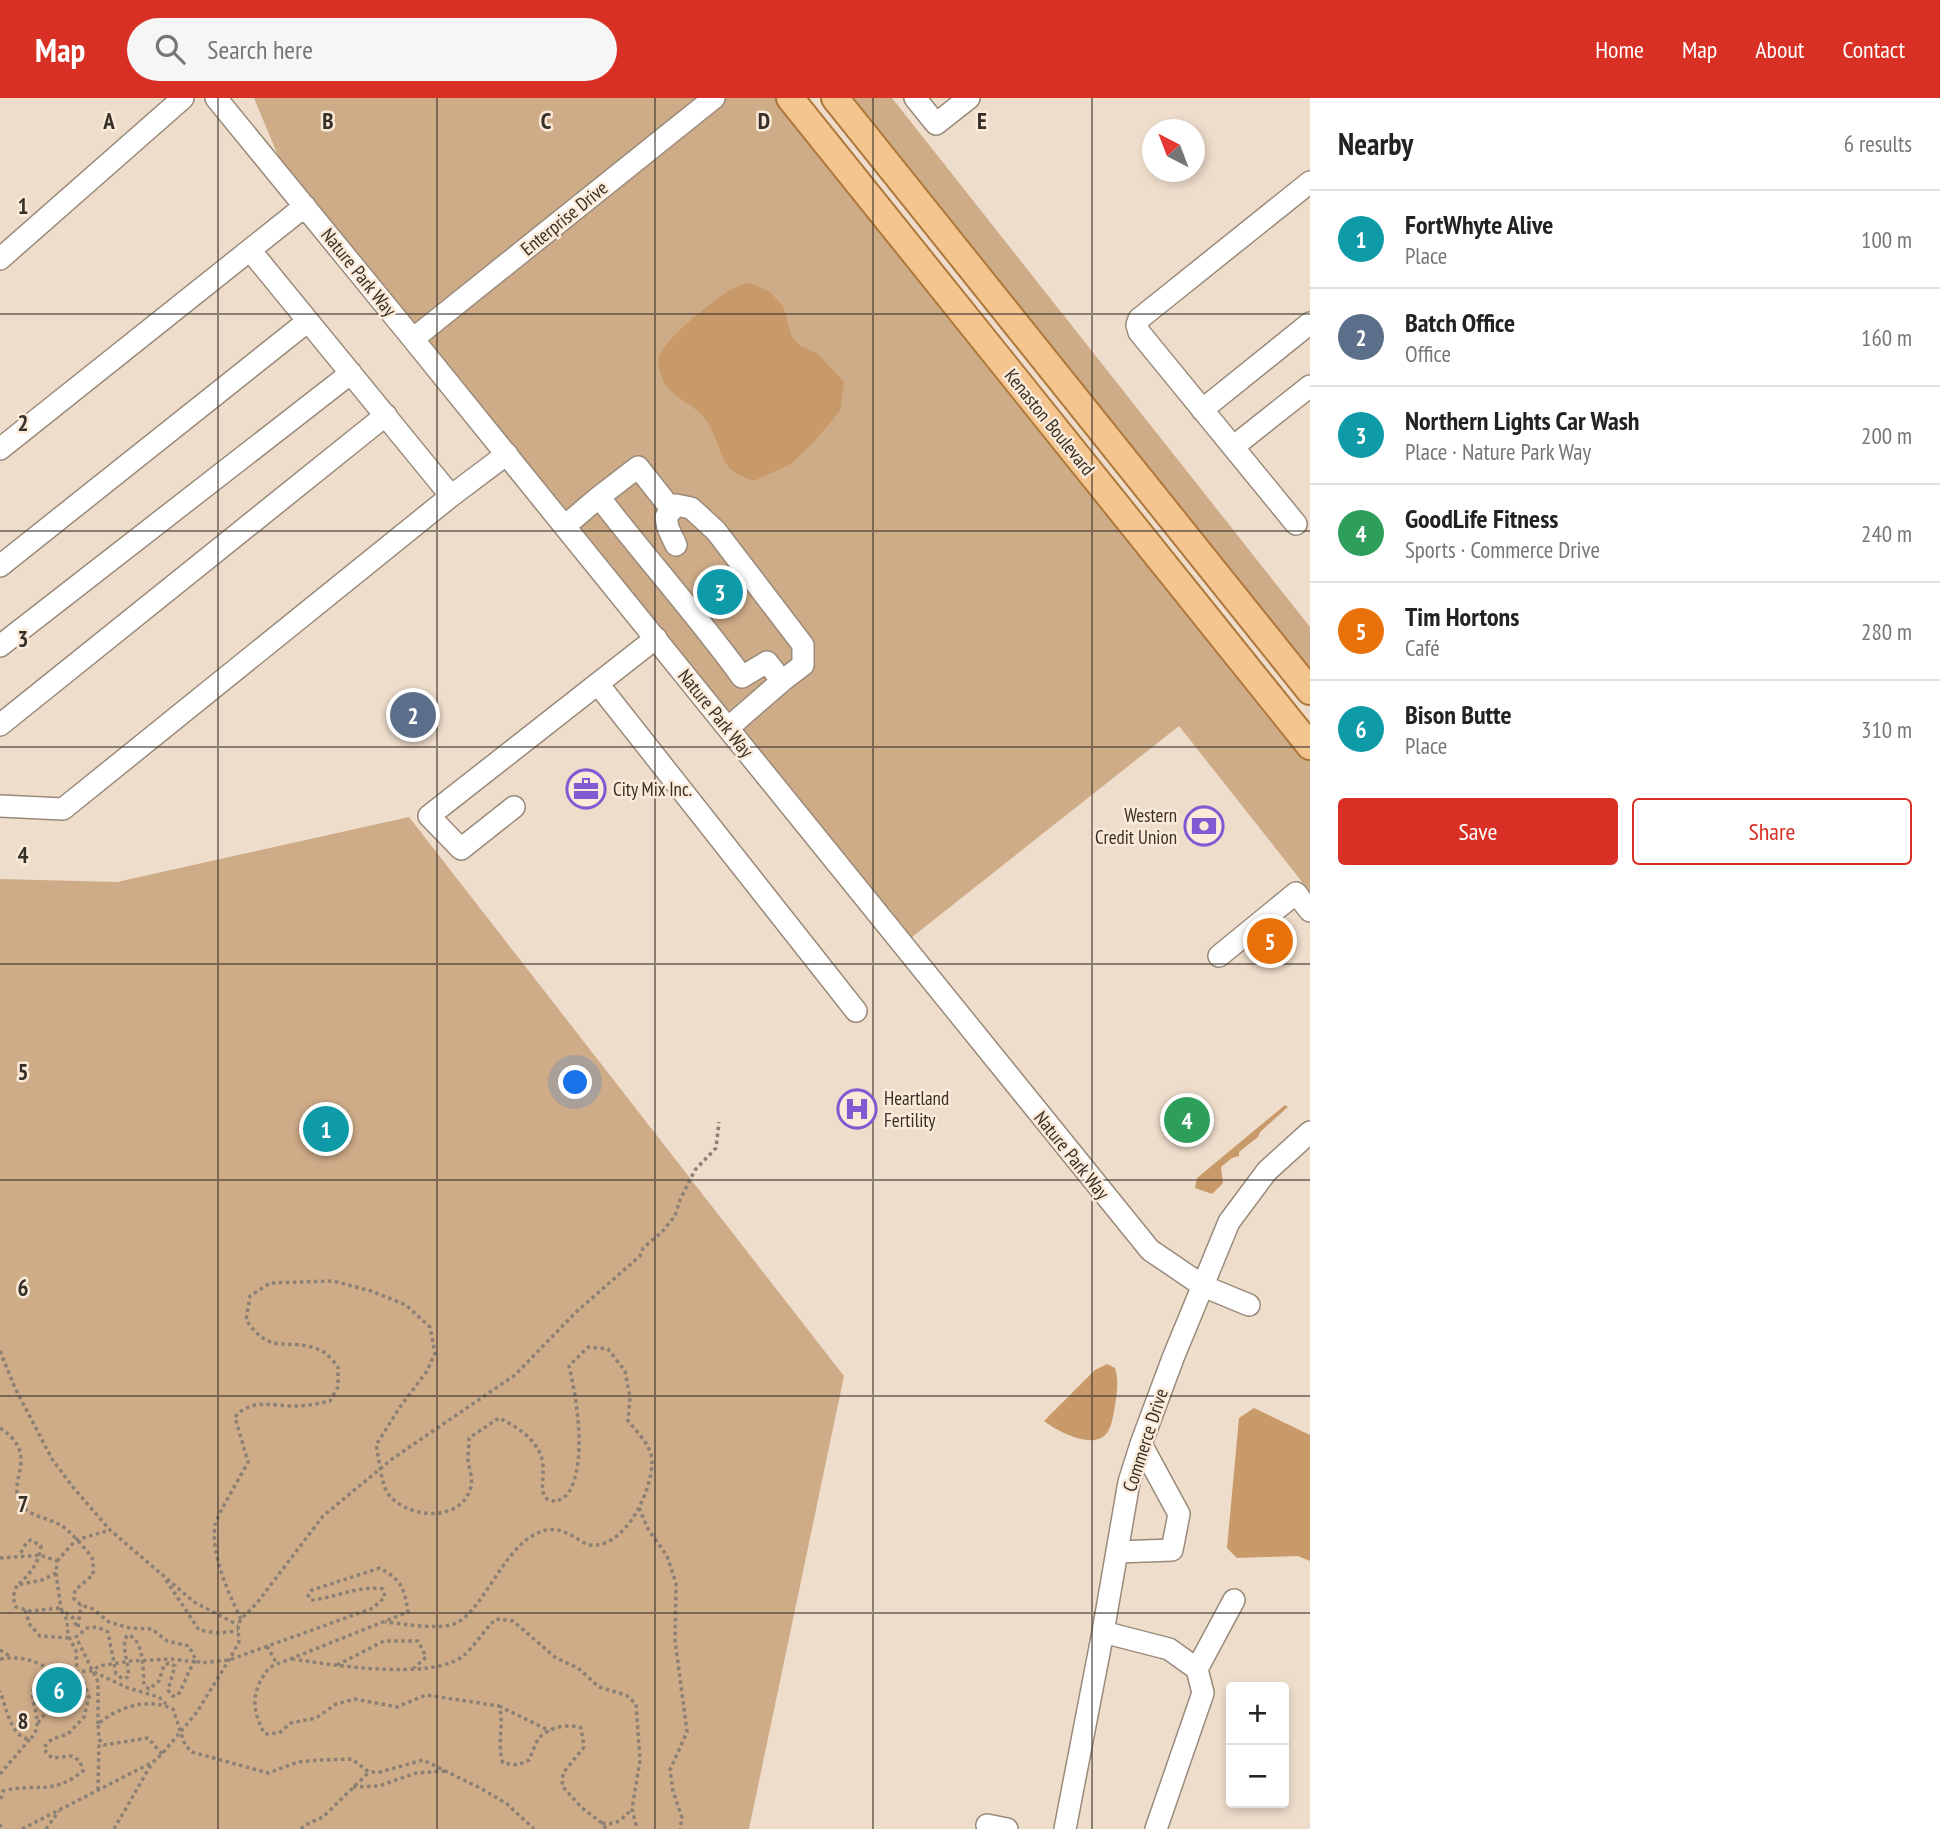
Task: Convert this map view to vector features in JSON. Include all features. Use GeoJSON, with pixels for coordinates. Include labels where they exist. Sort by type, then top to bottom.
{"type":"FeatureCollection","features":[{"type":"Feature","properties":{"kind":"main road","name":"Kenaston Boulevard"},"geometry":{"type":"LineString","coordinates":[[790,98],[1310,746]]}},
{"type":"Feature","properties":{"kind":"main road","name":"Kenaston Boulevard"},"geometry":{"type":"LineString","coordinates":[[835,98],[1310,691]]}},
{"type":"Feature","properties":{"kind":"street"},"geometry":{"type":"LineString","coordinates":[[0,259],[183,98]]}},
{"type":"Feature","properties":{"kind":"street","name":"Nature Park Way"},"geometry":{"type":"LineString","coordinates":[[215,98],[507,454],[1150,1250],[1203,1286],[1249,1305]]}},
{"type":"Feature","properties":{"kind":"street","name":"Enterprise Drive"},"geometry":{"type":"LineString","coordinates":[[413,339],[714,98]]}},
{"type":"Feature","properties":{"kind":"street"},"geometry":{"type":"LineString","coordinates":[[915,98],[936,124],[969,98]]}},
{"type":"Feature","properties":{"kind":"street"},"geometry":{"type":"LineString","coordinates":[[1296,524],[1139,332],[1137,325],[1139,319],[1310,181]]}},
{"type":"Feature","properties":{"kind":"street"},"geometry":{"type":"LineString","coordinates":[[0,449],[304,206]]}},
{"type":"Feature","properties":{"kind":"street"},"geometry":{"type":"LineString","coordinates":[[250,250],[451,496]]}},
{"type":"Feature","properties":{"kind":"street"},"geometry":{"type":"LineString","coordinates":[[0,566],[308,321]]}},
{"type":"Feature","properties":{"kind":"street"},"geometry":{"type":"LineString","coordinates":[[1202,410],[1310,323]]}},
{"type":"Feature","properties":{"kind":"street"},"geometry":{"type":"LineString","coordinates":[[0,646],[351,373]]}},
{"type":"Feature","properties":{"kind":"street"},"geometry":{"type":"LineString","coordinates":[[1233,447],[1310,386]]}},
{"type":"Feature","properties":{"kind":"street"},"geometry":{"type":"LineString","coordinates":[[0,725],[386,415]]}},
{"type":"Feature","properties":{"kind":"street"},"geometry":{"type":"LineString","coordinates":[[0,806],[63,810],[451,496],[507,454]]}},
{"type":"Feature","properties":{"kind":"street"},"geometry":{"type":"LineString","coordinates":[[565,526],[638,467],[672,510]]}},
{"type":"Feature","properties":{"kind":"street"},"geometry":{"type":"LineString","coordinates":[[598,497],[660,576],[716,641],[742,677],[767,662],[782,681]]}},
{"type":"Feature","properties":{"kind":"street"},"geometry":{"type":"LineString","coordinates":[[676,545],[667,528],[666,517],[676,505],[691,508],[716,531],[803,645],[803,664],[728,728]]}},
{"type":"Feature","properties":{"kind":"street"},"geometry":{"type":"LineString","coordinates":[[514,807],[461,849],[429,816],[656,638]]}},
{"type":"Feature","properties":{"kind":"street"},"geometry":{"type":"LineString","coordinates":[[598,684],[856,1011]]}},
{"type":"Feature","properties":{"kind":"street"},"geometry":{"type":"LineString","coordinates":[[1219,956],[1296,893],[1310,911]]}},
{"type":"Feature","properties":{"kind":"street","name":"Commerce Drive"},"geometry":{"type":"LineString","coordinates":[[1065,1829],[1129,1482],[1141,1444],[1172,1358],[1229,1223],[1267,1171],[1310,1132]]}},
{"type":"Feature","properties":{"kind":"street"},"geometry":{"type":"LineString","coordinates":[[1117,1552],[1172,1550],[1180,1514],[1141,1444]]}},
{"type":"Feature","properties":{"kind":"street"},"geometry":{"type":"LineString","coordinates":[[1197,1669],[1234,1600]]}},
{"type":"Feature","properties":{"kind":"street"},"geometry":{"type":"LineString","coordinates":[[1103,1632],[1169,1649],[1197,1669],[1203,1692],[1156,1829]]}},
{"type":"Feature","properties":{"kind":"path"},"geometry":{"type":"LineString","coordinates":[[22,1829],[153,1762],[162,1754],[197,1712],[229,1660],[239,1642],[238,1625],[241,1619],[257,1603],[323,1516],[381,1468],[515,1375],[575,1314],[640,1256],[643,1248],[662,1232],[675,1216],[695,1170],[716,1148],[719,1122]]}},
{"type":"Feature","properties":{"kind":"path"},"geometry":{"type":"LineString","coordinates":[[241,1619],[217,1557],[215,1524],[248,1462],[236,1417],[242,1409],[257,1404],[299,1406],[330,1401],[338,1387],[338,1367],[324,1351],[303,1345],[278,1344],[258,1337],[246,1320],[250,1296],[270,1283],[333,1281],[371,1291],[406,1305],[430,1327],[435,1353],[427,1371],[376,1445],[386,1491],[402,1507],[429,1514],[447,1512],[462,1501],[471,1486],[469,1438],[499,1418],[515,1426],[536,1446],[543,1464],[541,1488],[545,1499],[556,1503],[568,1495],[574,1480],[579,1418],[569,1366],[587,1347],[608,1349],[625,1371],[630,1396],[628,1421],[647,1443],[652,1461],[645,1495],[619,1535],[607,1542],[589,1545],[565,1532],[545,1529],[522,1542],[467,1615],[455,1623],[438,1626],[385,1622]]}},
{"type":"Feature","properties":{"kind":"path"},"geometry":{"type":"LineString","coordinates":[[0,1351],[15,1388],[52,1459],[110,1530],[194,1602],[238,1625]]}},
{"type":"Feature","properties":{"kind":"path"},"geometry":{"type":"LineString","coordinates":[[0,1428],[16,1443],[22,1458],[17,1492],[20,1503],[32,1514],[61,1525],[92,1559],[93,1575],[75,1590],[74,1599],[109,1622],[130,1628],[152,1629],[167,1641],[189,1646],[197,1661]]}},
{"type":"Feature","properties":{"kind":"path"},"geometry":{"type":"LineString","coordinates":[[639,1508],[648,1529],[667,1556],[676,1583],[675,1640],[687,1732],[670,1770],[673,1791],[682,1818],[680,1829]]}},
{"type":"Feature","properties":{"kind":"path"},"geometry":{"type":"LineString","coordinates":[[0,1802],[2,1791],[21,1786],[45,1789],[68,1783],[83,1771],[80,1761],[72,1756],[52,1758],[44,1747],[51,1738],[68,1734],[84,1717],[89,1697],[83,1679],[77,1672],[74,1646],[61,1609],[57,1561],[76,1540],[110,1530]]}},
{"type":"Feature","properties":{"kind":"path"},"geometry":{"type":"LineString","coordinates":[[19,1555],[31,1540],[41,1546],[40,1555],[31,1573],[17,1585],[13,1597],[16,1607],[61,1609],[73,1618],[77,1628]]}},
{"type":"Feature","properties":{"kind":"path"},"geometry":{"type":"LineString","coordinates":[[0,1558],[40,1555],[57,1561]]}},
{"type":"Feature","properties":{"kind":"path"},"geometry":{"type":"LineString","coordinates":[[92,1671],[99,1666],[127,1661],[171,1658],[197,1661],[229,1660],[373,1608],[386,1597],[383,1589],[372,1587],[324,1599],[311,1600],[308,1595],[312,1590],[380,1568],[397,1578],[408,1612],[270,1667],[257,1682],[255,1697],[258,1723],[265,1734],[279,1733],[292,1723],[316,1718],[336,1704],[355,1699],[397,1707],[426,1695],[499,1706],[550,1731]]}},
{"type":"Feature","properties":{"kind":"path"},"geometry":{"type":"LineString","coordinates":[[17,1585],[42,1580],[56,1573]]}},
{"type":"Feature","properties":{"kind":"path"},"geometry":{"type":"LineString","coordinates":[[163,1575],[200,1630],[217,1633],[238,1632]]}},
{"type":"Feature","properties":{"kind":"path"},"geometry":{"type":"LineString","coordinates":[[81,1605],[76,1636],[98,1682],[98,1790]]}},
{"type":"Feature","properties":{"kind":"path"},"geometry":{"type":"LineString","coordinates":[[24,1609],[30,1625],[40,1636],[70,1638]]}},
{"type":"Feature","properties":{"kind":"path"},"geometry":{"type":"LineString","coordinates":[[290,1659],[335,1666],[412,1670],[445,1666],[465,1655],[496,1619],[513,1621],[556,1658],[578,1668],[599,1687],[626,1695],[636,1704],[640,1760],[632,1809],[637,1829]]}},
{"type":"Feature","properties":{"kind":"path"},"geometry":{"type":"LineString","coordinates":[[76,1636],[88,1628],[97,1627],[108,1632],[116,1674],[123,1679],[128,1677],[124,1652],[127,1635],[131,1635],[137,1640],[143,1660],[144,1685],[149,1689],[159,1681],[164,1665],[169,1663],[174,1666],[168,1690],[172,1696],[177,1696],[197,1661]]}},
{"type":"Feature","properties":{"kind":"path"},"geometry":{"type":"LineString","coordinates":[[335,1666],[384,1641],[418,1641],[426,1657],[412,1670]]}},
{"type":"Feature","properties":{"kind":"path"},"geometry":{"type":"LineString","coordinates":[[74,1646],[82,1648]]}},
{"type":"Feature","properties":{"kind":"path"},"geometry":{"type":"LineString","coordinates":[[267,1646],[277,1664]]}},
{"type":"Feature","properties":{"kind":"path"},"geometry":{"type":"LineString","coordinates":[[0,1650],[12,1657]]}},
{"type":"Feature","properties":{"kind":"path"},"geometry":{"type":"LineString","coordinates":[[0,1659],[12,1657],[34,1660],[54,1672]]}},
{"type":"Feature","properties":{"kind":"path"},"geometry":{"type":"LineString","coordinates":[[0,1773],[37,1729],[32,1701],[34,1687],[42,1676],[54,1672],[92,1671],[128,1688],[159,1698],[173,1709],[184,1745],[192,1752],[268,1773],[298,1762],[352,1759],[369,1772],[380,1772],[423,1760],[507,1804],[534,1829]]}},
{"type":"Feature","properties":{"kind":"path"},"geometry":{"type":"LineString","coordinates":[[38,1723],[54,1702],[66,1672]]}},
{"type":"Feature","properties":{"kind":"path"},"geometry":{"type":"LineString","coordinates":[[0,1691],[16,1732],[22,1738],[30,1738]]}},
{"type":"Feature","properties":{"kind":"path"},"geometry":{"type":"LineString","coordinates":[[98,1724],[111,1713],[142,1704],[159,1702],[173,1709]]}},
{"type":"Feature","properties":{"kind":"path"},"geometry":{"type":"LineString","coordinates":[[499,1706],[503,1720],[499,1751],[503,1763],[518,1765],[530,1760],[539,1738],[550,1731],[571,1724],[581,1728],[584,1747],[563,1773],[562,1786],[606,1829]]}},
{"type":"Feature","properties":{"kind":"path"},"geometry":{"type":"LineString","coordinates":[[99,1739],[104,1745],[148,1738],[162,1754]]}},
{"type":"Feature","properties":{"kind":"path"},"geometry":{"type":"LineString","coordinates":[[114,1829],[153,1762]]}},
{"type":"Feature","properties":{"kind":"path"},"geometry":{"type":"LineString","coordinates":[[353,1787],[379,1786],[416,1773],[448,1771]]}},
{"type":"Feature","properties":{"kind":"path"},"geometry":{"type":"LineString","coordinates":[[301,1829],[323,1816],[369,1772]]}},
{"type":"Feature","properties":{"kind":"path"},"geometry":{"type":"LineString","coordinates":[[46,1829],[60,1809]]}},
{"type":"Feature","properties":{"kind":"path"},"geometry":{"type":"LineString","coordinates":[[602,1823],[611,1825],[632,1809]]}},
{"type":"Feature","properties":{"kind":"shaded area"},"geometry":{"type":"Polygon","coordinates":[[[254,98],[790,98],[1310,746],[1310,892],[1179,726],[902,945],[294,194],[254,98]]]}},
{"type":"Feature","properties":{"kind":"shaded area"},"geometry":{"type":"Polygon","coordinates":[[[845,98],[892,98],[1310,627],[1310,688],[845,98]]]}},
{"type":"Feature","properties":{"kind":"shaded area"},"geometry":{"type":"Polygon","coordinates":[[[750,283],[770,292],[783,306],[792,337],[801,346],[818,354],[844,382],[840,411],[814,442],[791,464],[754,481],[741,476],[727,464],[707,422],[668,388],[662,378],[658,361],[668,342],[690,320],[735,287],[750,283]]]}},
{"type":"Feature","properties":{"kind":"shaded area"},"geometry":{"type":"Polygon","coordinates":[[[409,817],[844,1376],[749,1829],[0,1829],[0,879],[117,882],[409,817]]]}},
{"type":"Feature","properties":{"kind":"shaded area"},"geometry":{"type":"Polygon","coordinates":[[[1285,1105],[1288,1107],[1239,1152],[1239,1156],[1221,1167],[1223,1183],[1212,1194],[1195,1188],[1197,1178],[1285,1105]]]}},
{"type":"Feature","properties":{"kind":"shaded area"},"geometry":{"type":"Polygon","coordinates":[[[1107,1364],[1115,1368],[1117,1387],[1112,1422],[1104,1436],[1098,1439],[1082,1439],[1044,1421],[1095,1370],[1107,1364]]]}},
{"type":"Feature","properties":{"kind":"shaded area"},"geometry":{"type":"Polygon","coordinates":[[[1254,1408],[1310,1435],[1310,1561],[1298,1556],[1237,1558],[1227,1548],[1239,1418],[1254,1408]]]}},
{"type":"Feature","properties":{"kind":"place","name":"Northern Lights Car Wash"},"geometry":{"type":"Point","coordinates":[720,592]}},
{"type":"Feature","properties":{"kind":"place","name":"Batch Office"},"geometry":{"type":"Point","coordinates":[413,715]}},
{"type":"Feature","properties":{"kind":"place","name":"City Mix Inc."},"geometry":{"type":"Point","coordinates":[586,789]}},
{"type":"Feature","properties":{"kind":"place","name":"Western Credit Union"},"geometry":{"type":"Point","coordinates":[1204,826]}},
{"type":"Feature","properties":{"kind":"place","name":"Tim Hortons"},"geometry":{"type":"Point","coordinates":[1270,941]}},
{"type":"Feature","properties":{"kind":"place","name":"Heartland Fertility"},"geometry":{"type":"Point","coordinates":[857,1109]}},
{"type":"Feature","properties":{"kind":"place","name":"GoodLife Fitness"},"geometry":{"type":"Point","coordinates":[1187,1120]}},
{"type":"Feature","properties":{"kind":"place","name":"FortWhyte Alive"},"geometry":{"type":"Point","coordinates":[326,1129]}},
{"type":"Feature","properties":{"kind":"place","name":"Bison Butte"},"geometry":{"type":"Point","coordinates":[59,1690]}}]}
